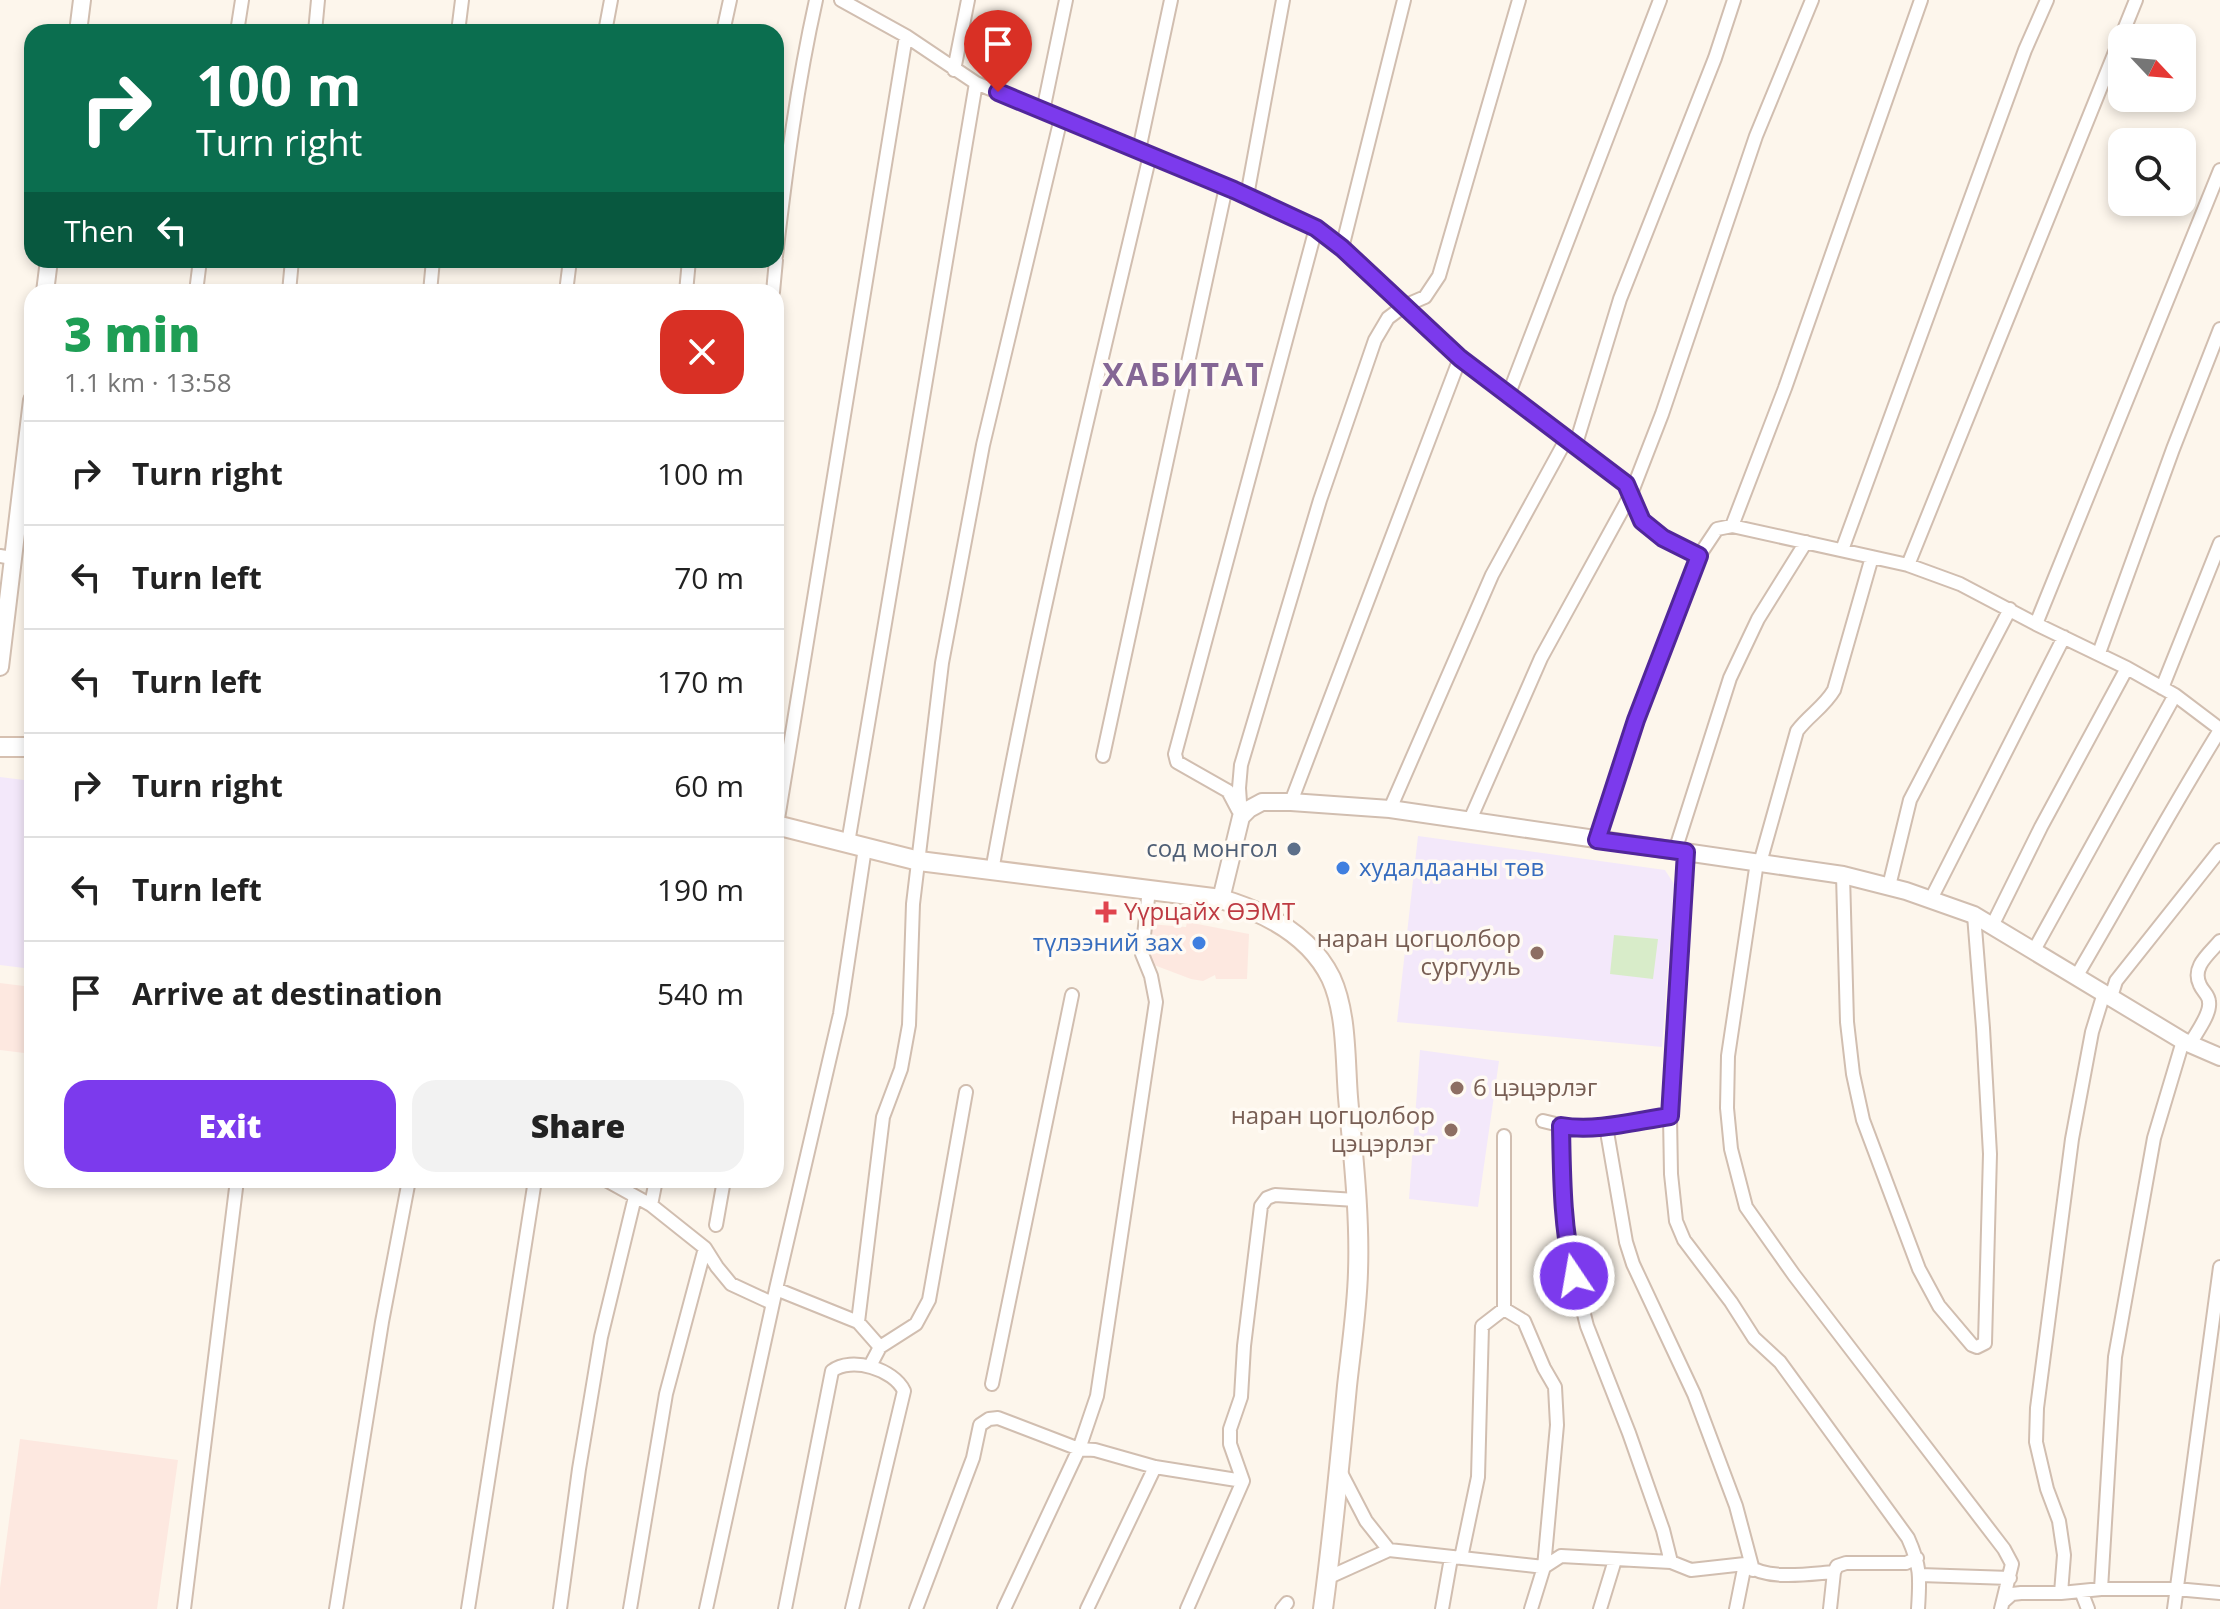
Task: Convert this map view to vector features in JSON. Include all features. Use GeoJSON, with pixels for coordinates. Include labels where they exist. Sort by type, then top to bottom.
{"type":"FeatureCollection","features":[{"type":"Feature","properties":{"kind":"main road"},"geometry":{"type":"LineString","coordinates":[[0,747],[24,747]]}},
{"type":"Feature","properties":{"kind":"main road"},"geometry":{"type":"LineString","coordinates":[[784,827],[919,861],[1221,899],[1271,919],[1301,938],[1317,956],[1337,996],[1343,1029],[1356,1200],[1358,1273],[1323,1609]]}},
{"type":"Feature","properties":{"kind":"street"},"geometry":{"type":"LineString","coordinates":[[79,24],[82,0]]}},
{"type":"Feature","properties":{"kind":"street"},"geometry":{"type":"LineString","coordinates":[[238,24],[242,0]]}},
{"type":"Feature","properties":{"kind":"street"},"geometry":{"type":"LineString","coordinates":[[316,24],[318,0]]}},
{"type":"Feature","properties":{"kind":"street"},"geometry":{"type":"LineString","coordinates":[[459,24],[462,0]]}},
{"type":"Feature","properties":{"kind":"street"},"geometry":{"type":"LineString","coordinates":[[606,24],[611,0]]}},
{"type":"Feature","properties":{"kind":"street"},"geometry":{"type":"LineString","coordinates":[[725,24],[730,0]]}},
{"type":"Feature","properties":{"kind":"street"},"geometry":{"type":"LineString","coordinates":[[784,194],[803,59],[816,0]]}},
{"type":"Feature","properties":{"kind":"street"},"geometry":{"type":"LineString","coordinates":[[841,0],[906,36],[976,83],[1226,187],[1316,228],[1342,248],[1460,358],[1626,484],[1642,521],[1663,538],[1699,556]]}},
{"type":"Feature","properties":{"kind":"street"},"geometry":{"type":"LineString","coordinates":[[954,70],[968,0]]}},
{"type":"Feature","properties":{"kind":"street"},"geometry":{"type":"LineString","coordinates":[[1043,111],[1066,0]]}},
{"type":"Feature","properties":{"kind":"street"},"geometry":{"type":"LineString","coordinates":[[992,871],[1005,797],[1145,153],[1171,0]]}},
{"type":"Feature","properties":{"kind":"street"},"geometry":{"type":"LineString","coordinates":[[1247,196],[1283,0]]}},
{"type":"Feature","properties":{"kind":"street"},"geometry":{"type":"LineString","coordinates":[[1342,248],[1404,0]]}},
{"type":"Feature","properties":{"kind":"street"},"geometry":{"type":"LineString","coordinates":[[1221,899],[1241,817],[1241,765],[1320,500],[1375,340],[1388,318],[1404,306],[1425,297],[1439,276],[1519,0]]}},
{"type":"Feature","properties":{"kind":"street"},"geometry":{"type":"LineString","coordinates":[[1508,396],[1660,0]]}},
{"type":"Feature","properties":{"kind":"street"},"geometry":{"type":"LineString","coordinates":[[1390,809],[1492,575],[1571,442],[1620,299],[1715,58],[1734,0]]}},
{"type":"Feature","properties":{"kind":"street"},"geometry":{"type":"LineString","coordinates":[[1470,820],[1541,658],[1631,494],[1662,414],[1756,136],[1812,0]]}},
{"type":"Feature","properties":{"kind":"street"},"geometry":{"type":"LineString","coordinates":[[1732,526],[1785,388],[1921,0]]}},
{"type":"Feature","properties":{"kind":"street"},"geometry":{"type":"LineString","coordinates":[[1842,550],[2025,50],[2047,0]]}},
{"type":"Feature","properties":{"kind":"street"},"geometry":{"type":"LineString","coordinates":[[1908,565],[2136,0]]}},
{"type":"Feature","properties":{"kind":"street"},"geometry":{"type":"LineString","coordinates":[[784,776],[906,36]]}},
{"type":"Feature","properties":{"kind":"street"},"geometry":{"type":"LineString","coordinates":[[706,1609],[772,1303],[840,1014],[857,846],[976,83]]}},
{"type":"Feature","properties":{"kind":"street"},"geometry":{"type":"LineString","coordinates":[[858,1322],[883,1117],[901,1069],[909,1025],[913,904],[942,663],[980,461],[1061,118]]}},
{"type":"Feature","properties":{"kind":"street"},"geometry":{"type":"LineString","coordinates":[[2036,624],[2220,170]]}},
{"type":"Feature","properties":{"kind":"street"},"geometry":{"type":"LineString","coordinates":[[1103,756],[1226,187]]}},
{"type":"Feature","properties":{"kind":"street"},"geometry":{"type":"LineString","coordinates":[[1241,817],[1228,791],[1177,762],[1175,754],[1316,228]]}},
{"type":"Feature","properties":{"kind":"street"},"geometry":{"type":"LineString","coordinates":[[2099,653],[2220,329]]}},
{"type":"Feature","properties":{"kind":"street"},"geometry":{"type":"LineString","coordinates":[[1291,802],[1460,358]]}},
{"type":"Feature","properties":{"kind":"street"},"geometry":{"type":"LineString","coordinates":[[0,667],[6,557],[24,448]]}},
{"type":"Feature","properties":{"kind":"street"},"geometry":{"type":"LineString","coordinates":[[1597,840],[1636,720],[1699,556],[1717,529],[1732,526],[1908,565],[1960,584],[2099,653],[2175,695],[2220,730],[2076,977]]}},
{"type":"Feature","properties":{"kind":"street"},"geometry":{"type":"LineString","coordinates":[[1806,542],[1758,619],[1730,678],[1680,851],[1670,1116],[1674,1206],[1684,1240],[1754,1338],[1780,1362],[1908,1538],[1920,1575],[1918,1609]]}},
{"type":"Feature","properties":{"kind":"street"},"geometry":{"type":"LineString","coordinates":[[2162,688],[2220,543]]}},
{"type":"Feature","properties":{"kind":"street"},"geometry":{"type":"LineString","coordinates":[[1872,557],[1834,690],[1825,705],[1806,719],[1797,731],[1759,862],[1728,1056],[1727,1108],[1731,1149],[1746,1207],[1803,1287],[2004,1549],[2012,1564],[2001,1606]]}},
{"type":"Feature","properties":{"kind":"street"},"geometry":{"type":"LineString","coordinates":[[1889,886],[1910,800],[2010,609]]}},
{"type":"Feature","properties":{"kind":"street"},"geometry":{"type":"LineString","coordinates":[[1931,899],[2064,637]]}},
{"type":"Feature","properties":{"kind":"street"},"geometry":{"type":"LineString","coordinates":[[1992,926],[2041,827],[2127,668]]}},
{"type":"Feature","properties":{"kind":"street"},"geometry":{"type":"LineString","coordinates":[[2033,952],[2175,695]]}},
{"type":"Feature","properties":{"kind":"street"},"geometry":{"type":"LineString","coordinates":[[1241,817],[1262,802],[1390,809],[1759,862],[1843,875],[1889,886],[1974,915],[2187,1042],[2220,1057]]}},
{"type":"Feature","properties":{"kind":"street"},"geometry":{"type":"LineString","coordinates":[[2061,1593],[2064,1555],[2059,1521],[2047,1489],[2036,1442],[2037,1408],[2072,1139],[2092,1032],[2116,981],[2220,850]]}},
{"type":"Feature","properties":{"kind":"street"},"geometry":{"type":"LineString","coordinates":[[1843,875],[1847,1022],[1853,1074],[1863,1120],[1919,1269],[1939,1306],[1977,1347],[1985,1343],[1990,1154],[1974,915]]}},
{"type":"Feature","properties":{"kind":"street"},"geometry":{"type":"LineString","coordinates":[[1004,1609],[1079,1449],[1097,1396],[1156,1002],[1151,976],[1142,954],[1149,889]]}},
{"type":"Feature","properties":{"kind":"street"},"geometry":{"type":"LineString","coordinates":[[2101,1589],[2115,1357],[2154,1138],[2187,1042],[2210,1006],[2209,996],[2196,978],[2198,967],[2220,941]]}},
{"type":"Feature","properties":{"kind":"street"},"geometry":{"type":"LineString","coordinates":[[992,1384],[1072,995]]}},
{"type":"Feature","properties":{"kind":"street"},"geometry":{"type":"LineString","coordinates":[[870,1366],[880,1347],[916,1324],[929,1300],[966,1092]]}},
{"type":"Feature","properties":{"kind":"street"},"geometry":{"type":"LineString","coordinates":[[1543,1121],[1572,1128],[1670,1116]]}},
{"type":"Feature","properties":{"kind":"street"},"geometry":{"type":"LineString","coordinates":[[1561,1126],[1562,1198],[1568,1251],[1587,1326],[1634,1447],[1671,1562]]}},
{"type":"Feature","properties":{"kind":"street"},"geometry":{"type":"LineString","coordinates":[[1606,1126],[1626,1242],[1633,1264],[1694,1394],[1736,1506],[1749,1567],[1736,1609]]}},
{"type":"Feature","properties":{"kind":"street"},"geometry":{"type":"LineString","coordinates":[[1504,1136],[1504,1309]]}},
{"type":"Feature","properties":{"kind":"street"},"geometry":{"type":"LineString","coordinates":[[184,1609],[236,1188]]}},
{"type":"Feature","properties":{"kind":"street"},"geometry":{"type":"LineString","coordinates":[[336,1609],[382,1322],[407,1188]]}},
{"type":"Feature","properties":{"kind":"street"},"geometry":{"type":"LineString","coordinates":[[468,1609],[534,1188]]}},
{"type":"Feature","properties":{"kind":"street"},"geometry":{"type":"LineString","coordinates":[[620,1188],[651,1205],[705,1248],[731,1284],[772,1303]]}},
{"type":"Feature","properties":{"kind":"street"},"geometry":{"type":"LineString","coordinates":[[651,1205],[654,1188]]}},
{"type":"Feature","properties":{"kind":"street"},"geometry":{"type":"LineString","coordinates":[[716,1225],[723,1188]]}},
{"type":"Feature","properties":{"kind":"street"},"geometry":{"type":"LineString","coordinates":[[1187,1609],[1243,1481],[1230,1444],[1230,1429],[1241,1397],[1261,1206],[1267,1198],[1275,1195],[1356,1200]]}},
{"type":"Feature","properties":{"kind":"street"},"geometry":{"type":"LineString","coordinates":[[560,1609],[601,1337],[635,1197]]}},
{"type":"Feature","properties":{"kind":"street"},"geometry":{"type":"LineString","coordinates":[[630,1609],[666,1394],[705,1248]]}},
{"type":"Feature","properties":{"kind":"street"},"geometry":{"type":"LineString","coordinates":[[2174,1609],[2220,1267]]}},
{"type":"Feature","properties":{"kind":"street"},"geometry":{"type":"LineString","coordinates":[[776,1289],[858,1322],[880,1347]]}},
{"type":"Feature","properties":{"kind":"street"},"geometry":{"type":"LineString","coordinates":[[1442,1609],[1478,1477],[1482,1326],[1504,1309]]}},
{"type":"Feature","properties":{"kind":"street"},"geometry":{"type":"LineString","coordinates":[[1504,1309],[1524,1321],[1555,1387],[1557,1425],[1544,1567],[1531,1609]]}},
{"type":"Feature","properties":{"kind":"street"},"geometry":{"type":"LineString","coordinates":[[785,1609],[832,1371],[845,1364],[870,1366],[897,1381],[904,1391],[852,1609]]}},
{"type":"Feature","properties":{"kind":"street"},"geometry":{"type":"LineString","coordinates":[[916,1609],[968,1473],[980,1425],[989,1419],[998,1418],[1079,1449],[1095,1450],[1155,1467],[1243,1481]]}},
{"type":"Feature","properties":{"kind":"street"},"geometry":{"type":"LineString","coordinates":[[1087,1609],[1155,1467]]}},
{"type":"Feature","properties":{"kind":"street"},"geometry":{"type":"LineString","coordinates":[[1339,1469],[1366,1521],[1389,1550]]}},
{"type":"Feature","properties":{"kind":"street"},"geometry":{"type":"LineString","coordinates":[[1327,1578],[1389,1550],[1544,1567],[1561,1556],[1671,1562],[1691,1570],[1749,1567],[1788,1575],[1834,1572]]}},
{"type":"Feature","properties":{"kind":"street"},"geometry":{"type":"LineString","coordinates":[[1830,1609],[1837,1566],[1846,1563],[1906,1563],[1917,1558]]}},
{"type":"Feature","properties":{"kind":"street"},"geometry":{"type":"LineString","coordinates":[[1600,1609],[1615,1560]]}},
{"type":"Feature","properties":{"kind":"street"},"geometry":{"type":"LineString","coordinates":[[1920,1575],[2010,1578]]}},
{"type":"Feature","properties":{"kind":"street"},"geometry":{"type":"LineString","coordinates":[[2001,1606],[2012,1594],[2021,1593],[2101,1589],[2176,1589],[2220,1593]]}},
{"type":"Feature","properties":{"kind":"street"},"geometry":{"type":"LineString","coordinates":[[2081,1591],[2088,1609]]}},
{"type":"Feature","properties":{"kind":"shaded area"},"geometry":{"type":"Polygon","coordinates":[[[0,777],[24,780],[24,968],[0,965],[0,777]]]}},
{"type":"Feature","properties":{"kind":"shaded area","name":"наран цогцолбор сургууль"},"geometry":{"type":"Polygon","coordinates":[[[1418,836],[1665,870],[1674,884],[1662,1047],[1397,1022],[1418,836]]]}},
{"type":"Feature","properties":{"kind":"shaded area","name":"түлээний зах"},"geometry":{"type":"Polygon","coordinates":[[[1187,922],[1249,934],[1247,979],[1216,979],[1215,975],[1203,981],[1191,979],[1148,962],[1149,924],[1186,927],[1187,922]]]}},
{"type":"Feature","properties":{"kind":"shaded area"},"geometry":{"type":"Polygon","coordinates":[[[0,983],[24,986],[24,1053],[0,1050],[0,983]]]}},
{"type":"Feature","properties":{"kind":"shaded area","name":"наран цогцолбор цэцэрлэг"},"geometry":{"type":"Polygon","coordinates":[[[1420,1050],[1499,1061],[1478,1207],[1409,1199],[1420,1050]]]}},
{"type":"Feature","properties":{"kind":"shaded area"},"geometry":{"type":"Polygon","coordinates":[[[20,1439],[178,1460],[157,1609],[0,1609],[0,1588],[20,1439]]]}},
{"type":"Feature","properties":{"kind":"green space"},"geometry":{"type":"Polygon","coordinates":[[[1614,935],[1658,939],[1653,979],[1610,974],[1614,935]]]}},
{"type":"Feature","properties":{"kind":"place","name":"сод монгол"},"geometry":{"type":"Point","coordinates":[1294,849]}},
{"type":"Feature","properties":{"kind":"place","name":"худалдааны төв"},"geometry":{"type":"Point","coordinates":[1343,868]}},
{"type":"Feature","properties":{"kind":"place","name":"Үүрцайх ӨЭМТ"},"geometry":{"type":"Point","coordinates":[1106,912]}},
{"type":"Feature","properties":{"kind":"place","name":"түлээний зах"},"geometry":{"type":"Point","coordinates":[1199,943]}},
{"type":"Feature","properties":{"kind":"place","name":"наран цогцолбор сургууль"},"geometry":{"type":"Point","coordinates":[1537,953]}},
{"type":"Feature","properties":{"kind":"place","name":"6 цэцэрлэг"},"geometry":{"type":"Point","coordinates":[1457,1088]}},
{"type":"Feature","properties":{"kind":"place","name":"наран цогцолбор цэцэрлэг"},"geometry":{"type":"Point","coordinates":[1451,1130]}},
{"type":"Feature","properties":{"kind":"district","name":"ХАБИТАТ"},"geometry":{"type":"Point","coordinates":[1184,375]}},
{"type":"Feature","properties":{"kind":"route"},"geometry":{"type":"LineString","coordinates":[[998,92],[1234,190],[1316,228],[1342,248],[1460,358],[1626,484],[1642,521],[1663,538],[1699,556],[1636,720],[1597,840],[1686,852],[1670,1116],[1606,1126],[1561,1126],[1562,1198],[1574,1276]]}}]}
